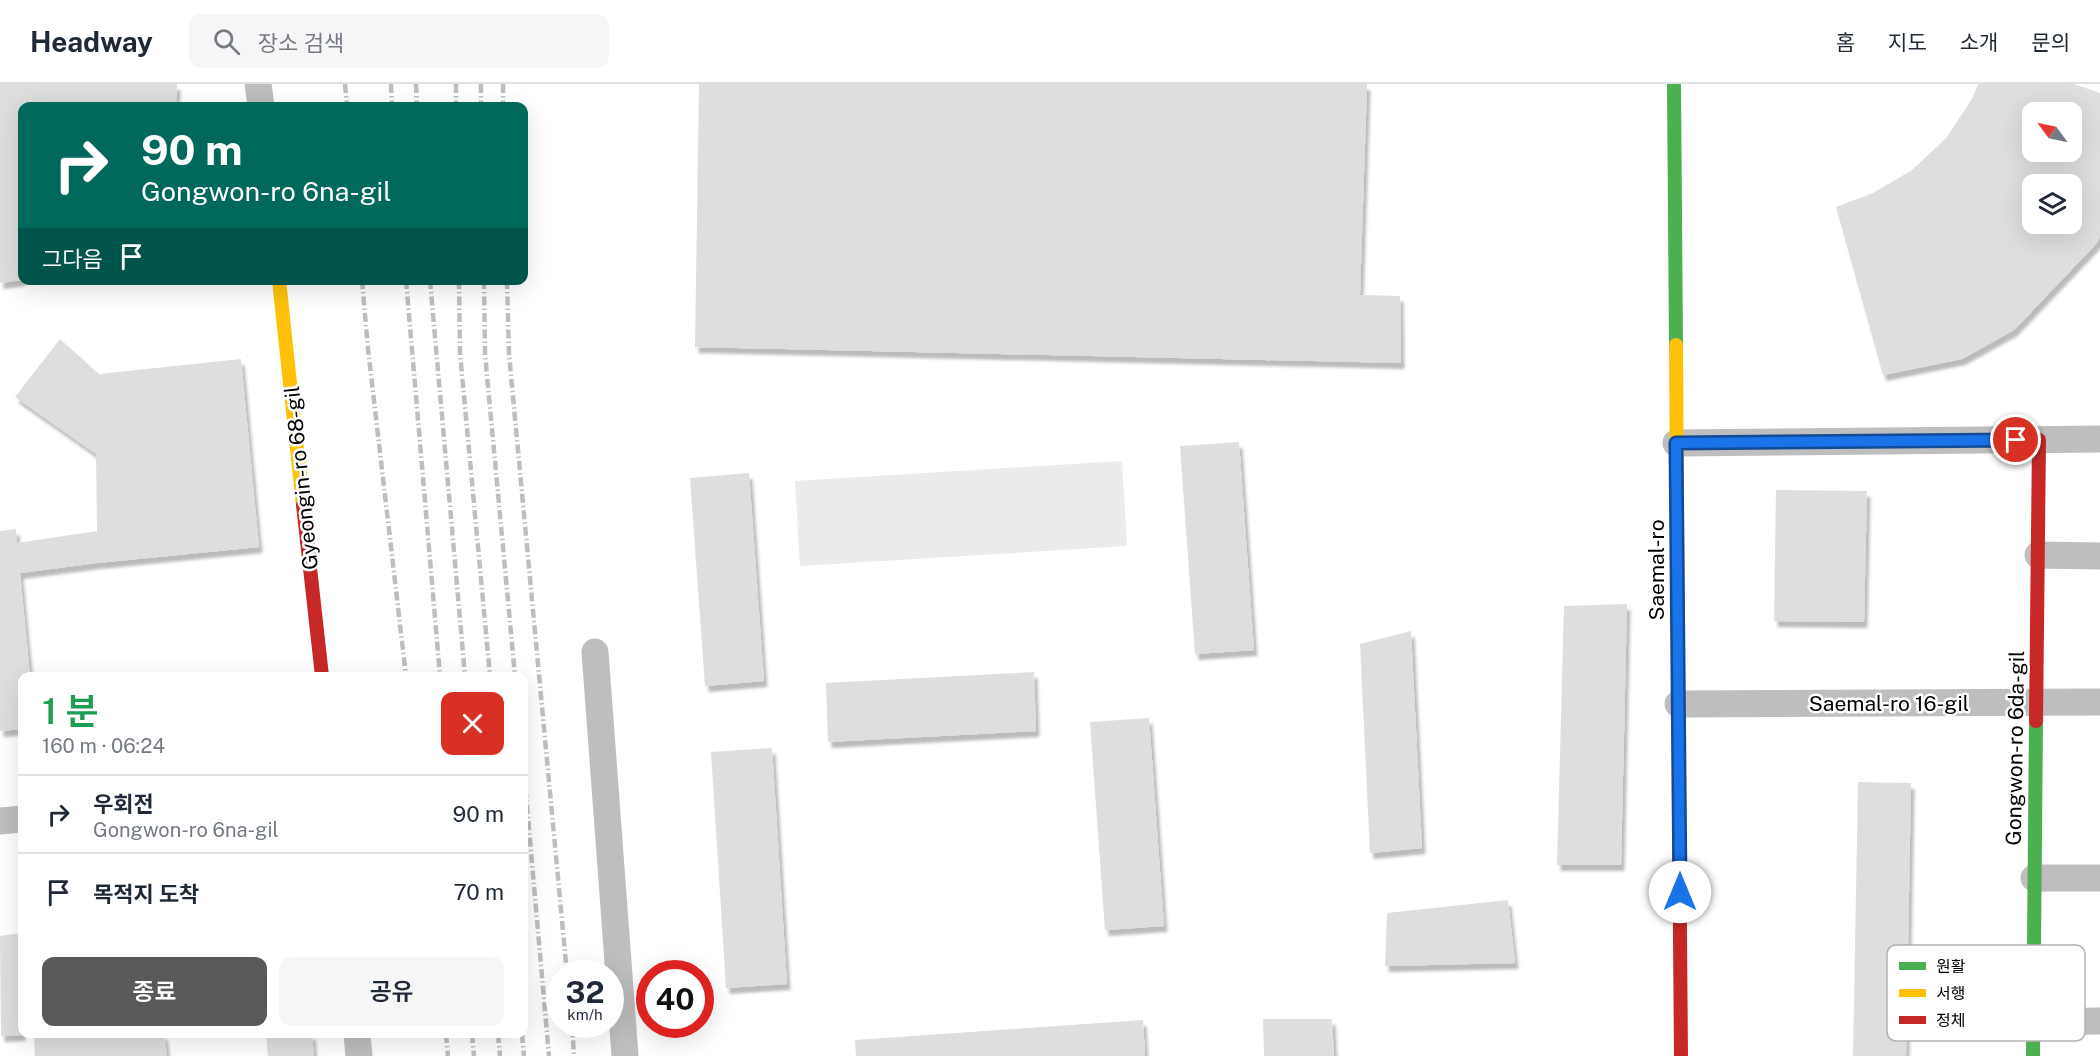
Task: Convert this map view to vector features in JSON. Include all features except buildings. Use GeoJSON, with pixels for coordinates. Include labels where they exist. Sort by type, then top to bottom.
{"type":"FeatureCollection","features":[{"type":"Feature","properties":{"kind":"street"},"geometry":{"type":"LineString","coordinates":[[258,84],[260,102]]}},
{"type":"Feature","properties":{"kind":"street","name":"Saemal-ro"},"geometry":{"type":"LineString","coordinates":[[1674,84],[1681,1056]]}},
{"type":"Feature","properties":{"kind":"street","name":"Gyeongin-ro 68-gil"},"geometry":{"type":"LineString","coordinates":[[280,285],[322,672]]}},
{"type":"Feature","properties":{"kind":"street"},"geometry":{"type":"LineString","coordinates":[[1676,443],[2100,439]]}},
{"type":"Feature","properties":{"kind":"street","name":"Gongwon-ro 6da-gil"},"geometry":{"type":"LineString","coordinates":[[2034,945],[2039,440]]}},
{"type":"Feature","properties":{"kind":"street"},"geometry":{"type":"LineString","coordinates":[[2038,555],[2100,556]]}},
{"type":"Feature","properties":{"kind":"street"},"geometry":{"type":"LineString","coordinates":[[595,652],[625,1056]]}},
{"type":"Feature","properties":{"kind":"street","name":"Saemal-ro 16-gil"},"geometry":{"type":"LineString","coordinates":[[1678,704],[2100,702]]}},
{"type":"Feature","properties":{"kind":"street"},"geometry":{"type":"LineString","coordinates":[[0,821],[18,819]]}},
{"type":"Feature","properties":{"kind":"street"},"geometry":{"type":"LineString","coordinates":[[2034,878],[2100,878]]}},
{"type":"Feature","properties":{"kind":"street"},"geometry":{"type":"LineString","coordinates":[[2085,1021],[2100,1021]]}},
{"type":"Feature","properties":{"kind":"street"},"geometry":{"type":"LineString","coordinates":[[357,1038],[359,1056]]}},
{"type":"Feature","properties":{"kind":"shaded area"},"geometry":{"type":"Polygon","coordinates":[[[1122,461],[1127,546],[800,566],[795,481],[1122,461]]]}},
{"type":"Feature","properties":{"kind":"railway"},"geometry":{"type":"LineString","coordinates":[[345,84],[347,102]]}},
{"type":"Feature","properties":{"kind":"railway"},"geometry":{"type":"LineString","coordinates":[[391,84],[392,102]]}},
{"type":"Feature","properties":{"kind":"railway"},"geometry":{"type":"LineString","coordinates":[[416,84],[417,102]]}},
{"type":"Feature","properties":{"kind":"railway"},"geometry":{"type":"LineString","coordinates":[[456,84],[456,102]]}},
{"type":"Feature","properties":{"kind":"railway"},"geometry":{"type":"LineString","coordinates":[[481,84],[481,102]]}},
{"type":"Feature","properties":{"kind":"railway"},"geometry":{"type":"LineString","coordinates":[[503,84],[503,102]]}},
{"type":"Feature","properties":{"kind":"railway"},"geometry":{"type":"LineString","coordinates":[[362,285],[406,672]]}},
{"type":"Feature","properties":{"kind":"railway"},"geometry":{"type":"LineString","coordinates":[[406,285],[440,672]]}},
{"type":"Feature","properties":{"kind":"railway"},"geometry":{"type":"LineString","coordinates":[[430,285],[465,672]]}},
{"type":"Feature","properties":{"kind":"railway"},"geometry":{"type":"LineString","coordinates":[[459,285],[460,353],[490,672]]}},
{"type":"Feature","properties":{"kind":"railway"},"geometry":{"type":"LineString","coordinates":[[484,285],[485,354],[515,672]]}},
{"type":"Feature","properties":{"kind":"railway"},"geometry":{"type":"LineString","coordinates":[[507,285],[509,354],[566,960]]}},
{"type":"Feature","properties":{"kind":"railway"},"geometry":{"type":"LineString","coordinates":[[528,817],[549,1056]]}},
{"type":"Feature","properties":{"kind":"railway"},"geometry":{"type":"LineString","coordinates":[[446,1038],[448,1056]]}},
{"type":"Feature","properties":{"kind":"railway"},"geometry":{"type":"LineString","coordinates":[[472,1038],[474,1056]]}},
{"type":"Feature","properties":{"kind":"railway"},"geometry":{"type":"LineString","coordinates":[[498,1038],[500,1056]]}},
{"type":"Feature","properties":{"kind":"railway"},"geometry":{"type":"LineString","coordinates":[[522,1038],[524,1056]]}},
{"type":"Feature","properties":{"kind":"railway"},"geometry":{"type":"LineString","coordinates":[[573,1038],[574,1056]]}},
{"type":"Feature","properties":{"kind":"traffic: fast"},"geometry":{"type":"LineString","coordinates":[[1674,84],[1676,345]]}},
{"type":"Feature","properties":{"kind":"traffic: fast"},"geometry":{"type":"LineString","coordinates":[[2034,945],[2036,721]]}},
{"type":"Feature","properties":{"kind":"traffic: fast"},"geometry":{"type":"LineString","coordinates":[[2033,1041],[2033,1056]]}},
{"type":"Feature","properties":{"kind":"traffic: slow"},"geometry":{"type":"LineString","coordinates":[[280,285],[303,505]]}},
{"type":"Feature","properties":{"kind":"traffic: slow"},"geometry":{"type":"LineString","coordinates":[[1676,345],[1679,815]]}},
{"type":"Feature","properties":{"kind":"traffic: jam"},"geometry":{"type":"LineString","coordinates":[[2036,721],[2039,440]]}},
{"type":"Feature","properties":{"kind":"traffic: jam"},"geometry":{"type":"LineString","coordinates":[[303,505],[322,672]]}},
{"type":"Feature","properties":{"kind":"traffic: jam"},"geometry":{"type":"LineString","coordinates":[[1679,815],[1681,1056]]}},
{"type":"Feature","properties":{"kind":"route"},"geometry":{"type":"LineString","coordinates":[[1680,892],[1676,443],[2016,440]]}}]}
